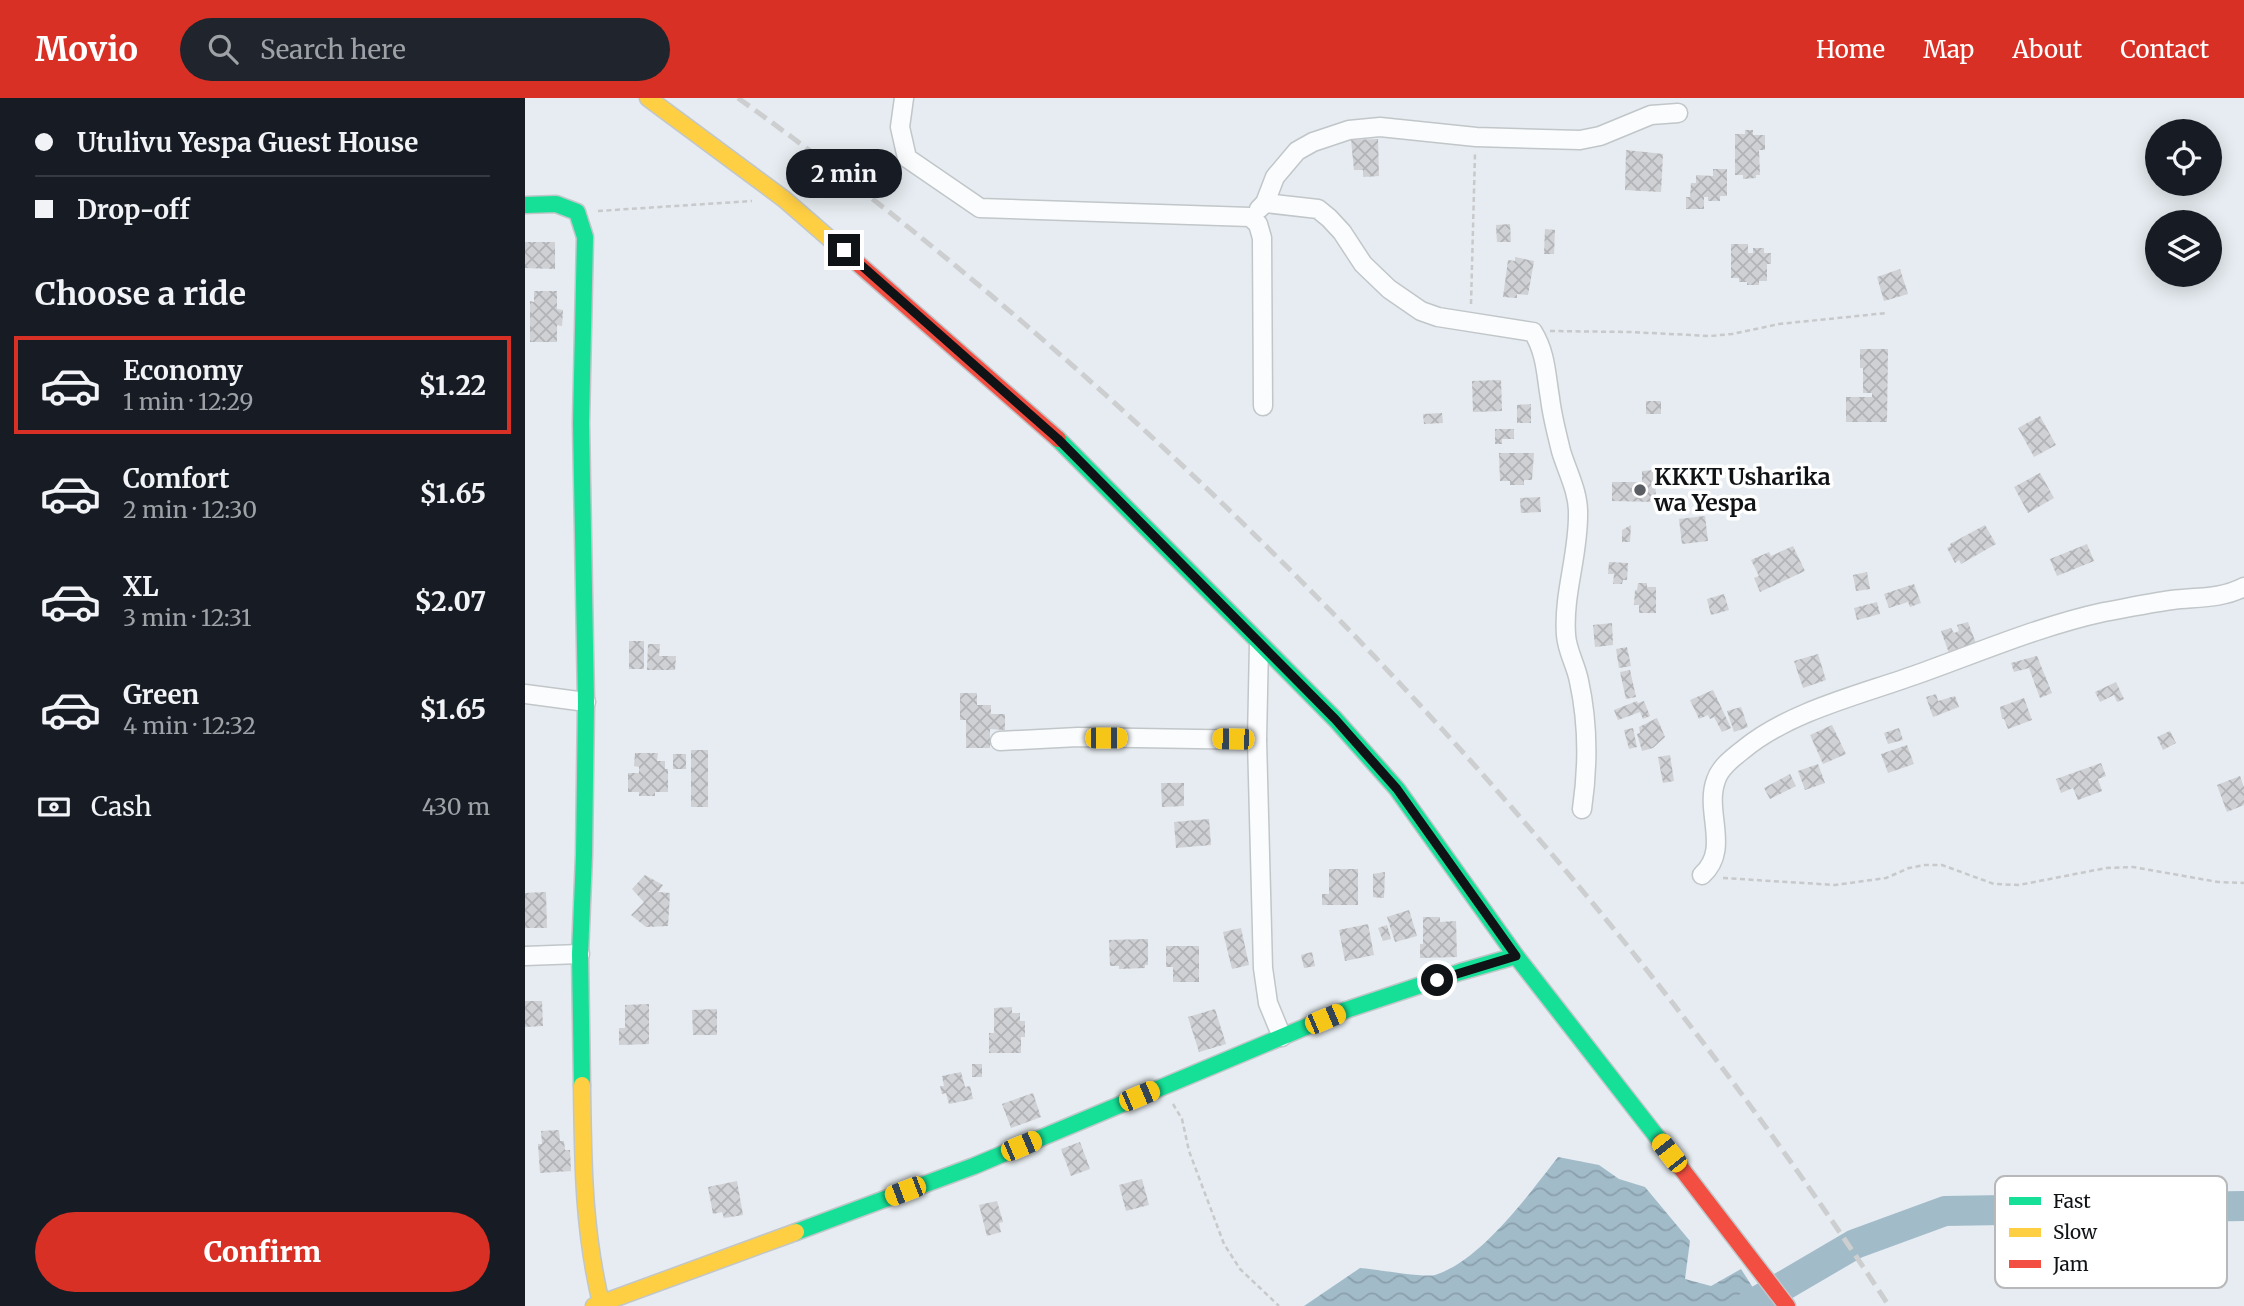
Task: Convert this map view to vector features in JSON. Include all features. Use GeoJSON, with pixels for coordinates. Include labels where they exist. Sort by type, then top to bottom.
{"type":"FeatureCollection","features":[{"type":"Feature","properties":{"kind":"street"},"geometry":{"type":"LineString","coordinates":[[648,98],[784,199],[1058,439],[1335,719],[1397,789],[1516,956],[1787,1306]]}},
{"type":"Feature","properties":{"kind":"street"},"geometry":{"type":"LineString","coordinates":[[904,98],[900,127],[907,158],[980,208],[1250,217],[1258,224],[1262,238],[1262,406]]}},
{"type":"Feature","properties":{"kind":"street"},"geometry":{"type":"LineString","coordinates":[[1250,217],[1265,203],[1275,177],[1297,152],[1329,136],[1349,130],[1380,127],[1475,137],[1580,140],[1600,136],[1651,115],[1678,113]]}},
{"type":"Feature","properties":{"kind":"street"},"geometry":{"type":"LineString","coordinates":[[1265,203],[1318,209],[1342,232],[1363,264],[1389,289],[1421,311],[1438,317],[1533,332],[1539,342],[1546,368],[1549,398],[1578,511],[1564,610],[1566,640],[1579,679],[1584,716],[1585,788],[1582,809]]}},
{"type":"Feature","properties":{"kind":"street"},"geometry":{"type":"LineString","coordinates":[[525,205],[556,204],[577,212],[585,237],[581,423],[586,702],[580,954],[584,1218],[598,1304],[974,1166],[1346,1010],[1516,956]]}},
{"type":"Feature","properties":{"kind":"street"},"geometry":{"type":"LineString","coordinates":[[1702,876],[1710,868],[1716,854],[1714,790],[1717,776],[1747,747],[1770,732],[1818,709],[2053,625],[2122,608],[2214,597],[2244,587]]}},
{"type":"Feature","properties":{"kind":"street"},"geometry":{"type":"LineString","coordinates":[[1259,644],[1257,740],[1262,968],[1268,1003],[1282,1037]]}},
{"type":"Feature","properties":{"kind":"street"},"geometry":{"type":"LineString","coordinates":[[525,694],[586,702]]}},
{"type":"Feature","properties":{"kind":"street"},"geometry":{"type":"LineString","coordinates":[[1000,741],[1078,737],[1257,740]]}},
{"type":"Feature","properties":{"kind":"street"},"geometry":{"type":"LineString","coordinates":[[525,956],[580,954]]}},
{"type":"Feature","properties":{"kind":"path"},"geometry":{"type":"LineString","coordinates":[[1470,321],[1475,137]]}},
{"type":"Feature","properties":{"kind":"path"},"geometry":{"type":"LineString","coordinates":[[577,212],[757,201]]}},
{"type":"Feature","properties":{"kind":"path"},"geometry":{"type":"LineString","coordinates":[[1533,332],[1631,332],[1710,336],[1779,324],[1887,313]]}},
{"type":"Feature","properties":{"kind":"path"},"geometry":{"type":"LineString","coordinates":[[1702,876],[1835,886],[1886,878],[1924,865],[1942,865],[1994,884],[2019,885],[2106,868],[2133,867],[2218,882],[2244,883]]}},
{"type":"Feature","properties":{"kind":"path"},"geometry":{"type":"LineString","coordinates":[[1162,1086],[1182,1118],[1189,1151],[1224,1244],[1240,1269],[1279,1306]]}},
{"type":"Feature","properties":{"kind":"water"},"geometry":{"type":"Polygon","coordinates":[[[1558,1157],[1599,1165],[1619,1179],[1645,1187],[1690,1241],[1685,1279],[1711,1286],[1741,1269],[1759,1297],[1742,1306],[1304,1306],[1360,1268],[1429,1276],[1452,1267],[1470,1256],[1503,1225],[1558,1157]]]}},
{"type":"Feature","properties":{"kind":"building"},"geometry":{"type":"Polygon","coordinates":[[[1745,130],[1753,130],[1753,135],[1765,135],[1765,150],[1759,150],[1760,175],[1756,175],[1756,178],[1743,179],[1743,175],[1735,175],[1735,134],[1745,134],[1745,130]]]}},
{"type":"Feature","properties":{"kind":"building"},"geometry":{"type":"Polygon","coordinates":[[[1378,139],[1379,176],[1363,177],[1363,170],[1354,170],[1351,140],[1378,139]]]}},
{"type":"Feature","properties":{"kind":"building"},"geometry":{"type":"Polygon","coordinates":[[[1626,150],[1663,154],[1661,192],[1625,190],[1626,150]]]}},
{"type":"Feature","properties":{"kind":"building"},"geometry":{"type":"Polygon","coordinates":[[[1713,169],[1727,169],[1727,196],[1720,196],[1720,201],[1708,201],[1708,197],[1704,197],[1704,209],[1686,209],[1686,197],[1690,197],[1691,183],[1696,183],[1696,175],[1713,176],[1713,169]]]}},
{"type":"Feature","properties":{"kind":"building"},"geometry":{"type":"Polygon","coordinates":[[[1510,224],[1511,242],[1497,242],[1496,225],[1510,224]]]}},
{"type":"Feature","properties":{"kind":"building"},"geometry":{"type":"Polygon","coordinates":[[[1545,229],[1555,230],[1554,254],[1544,254],[1545,229]]]}},
{"type":"Feature","properties":{"kind":"building"},"geometry":{"type":"Polygon","coordinates":[[[525,242],[555,242],[555,269],[525,268],[525,242]]]}},
{"type":"Feature","properties":{"kind":"building"},"geometry":{"type":"Polygon","coordinates":[[[1731,244],[1748,244],[1748,253],[1753,253],[1753,248],[1764,248],[1764,253],[1771,253],[1771,264],[1767,264],[1767,281],[1759,281],[1759,285],[1747,285],[1747,282],[1739,282],[1739,278],[1731,278],[1731,244]]]}},
{"type":"Feature","properties":{"kind":"building"},"geometry":{"type":"Polygon","coordinates":[[[1515,257],[1534,261],[1528,295],[1517,294],[1517,298],[1503,297],[1508,260],[1515,261],[1515,257]]]}},
{"type":"Feature","properties":{"kind":"building"},"geometry":{"type":"Polygon","coordinates":[[[1900,269],[1908,294],[1884,301],[1877,277],[1900,269]]]}},
{"type":"Feature","properties":{"kind":"building"},"geometry":{"type":"Polygon","coordinates":[[[534,291],[557,291],[557,309],[563,310],[562,326],[557,325],[557,342],[530,342],[530,301],[534,302],[534,291]]]}},
{"type":"Feature","properties":{"kind":"building"},"geometry":{"type":"Polygon","coordinates":[[[1860,349],[1888,349],[1887,422],[1846,422],[1846,397],[1872,397],[1872,393],[1863,393],[1860,349]]]}},
{"type":"Feature","properties":{"kind":"building"},"geometry":{"type":"Polygon","coordinates":[[[1501,380],[1502,411],[1473,412],[1472,381],[1501,380]]]}},
{"type":"Feature","properties":{"kind":"building"},"geometry":{"type":"Polygon","coordinates":[[[1646,401],[1661,401],[1661,414],[1646,414],[1646,401]]]}},
{"type":"Feature","properties":{"kind":"building"},"geometry":{"type":"Polygon","coordinates":[[[1531,404],[1531,423],[1517,423],[1517,405],[1531,404]]]}},
{"type":"Feature","properties":{"kind":"building"},"geometry":{"type":"Polygon","coordinates":[[[1442,413],[1443,423],[1424,424],[1423,414],[1442,413]]]}},
{"type":"Feature","properties":{"kind":"building"},"geometry":{"type":"Polygon","coordinates":[[[2040,416],[2056,445],[2034,457],[2018,428],[2040,416]]]}},
{"type":"Feature","properties":{"kind":"building"},"geometry":{"type":"Polygon","coordinates":[[[1495,429],[1514,429],[1514,439],[1502,439],[1502,444],[1495,444],[1495,429]]]}},
{"type":"Feature","properties":{"kind":"building"},"geometry":{"type":"Polygon","coordinates":[[[1499,453],[1534,453],[1532,480],[1524,480],[1524,485],[1510,485],[1510,481],[1500,481],[1499,453]]]}},
{"type":"Feature","properties":{"kind":"building"},"geometry":{"type":"Polygon","coordinates":[[[1655,470],[1656,502],[1612,501],[1612,482],[1642,482],[1642,471],[1655,470]]]}},
{"type":"Feature","properties":{"kind":"building"},"geometry":{"type":"Polygon","coordinates":[[[2040,473],[2054,498],[2028,513],[2014,487],[2040,473]]]}},
{"type":"Feature","properties":{"kind":"building"},"geometry":{"type":"Polygon","coordinates":[[[1540,497],[1541,512],[1521,513],[1520,498],[1540,497]]]}},
{"type":"Feature","properties":{"kind":"building"},"geometry":{"type":"Polygon","coordinates":[[[1705,516],[1708,541],[1682,544],[1679,519],[1705,516]]]}},
{"type":"Feature","properties":{"kind":"building"},"geometry":{"type":"Polygon","coordinates":[[[1631,525],[1630,542],[1622,542],[1622,530],[1631,525]]]}},
{"type":"Feature","properties":{"kind":"building"},"geometry":{"type":"Polygon","coordinates":[[[1985,525],[1996,544],[1961,564],[1959,560],[1955,563],[1947,548],[1950,544],[1985,525]]]}},
{"type":"Feature","properties":{"kind":"building"},"geometry":{"type":"Polygon","coordinates":[[[2087,544],[2094,561],[2057,576],[2050,559],[2087,544]]]}},
{"type":"Feature","properties":{"kind":"building"},"geometry":{"type":"Polygon","coordinates":[[[1793,546],[1805,571],[1760,592],[1754,578],[1759,576],[1751,560],[1769,552],[1771,556],[1793,546]]]}},
{"type":"Feature","properties":{"kind":"building"},"geometry":{"type":"Polygon","coordinates":[[[1609,562],[1628,563],[1627,580],[1623,580],[1622,584],[1613,584],[1614,574],[1608,574],[1609,562]]]}},
{"type":"Feature","properties":{"kind":"building"},"geometry":{"type":"Polygon","coordinates":[[[1867,572],[1870,589],[1856,591],[1853,575],[1867,572]]]}},
{"type":"Feature","properties":{"kind":"building"},"geometry":{"type":"Polygon","coordinates":[[[1638,583],[1656,587],[1656,613],[1639,613],[1639,605],[1634,605],[1638,583]]]}},
{"type":"Feature","properties":{"kind":"building"},"geometry":{"type":"Polygon","coordinates":[[[1914,584],[1921,603],[1910,607],[1908,602],[1889,608],[1884,594],[1914,584]]]}},
{"type":"Feature","properties":{"kind":"building"},"geometry":{"type":"Polygon","coordinates":[[[1724,594],[1729,610],[1711,615],[1707,599],[1724,594]]]}},
{"type":"Feature","properties":{"kind":"building"},"geometry":{"type":"Polygon","coordinates":[[[1877,602],[1880,614],[1857,620],[1854,608],[1877,602]]]}},
{"type":"Feature","properties":{"kind":"building"},"geometry":{"type":"Polygon","coordinates":[[[1968,622],[1977,646],[1950,656],[1941,631],[1951,628],[1954,633],[1959,631],[1957,625],[1968,622]]]}},
{"type":"Feature","properties":{"kind":"building"},"geometry":{"type":"Polygon","coordinates":[[[1612,623],[1613,645],[1595,647],[1593,625],[1612,623]]]}},
{"type":"Feature","properties":{"kind":"building"},"geometry":{"type":"Polygon","coordinates":[[[629,641],[644,641],[644,669],[629,669],[629,641]]]}},
{"type":"Feature","properties":{"kind":"building"},"geometry":{"type":"Polygon","coordinates":[[[648,644],[660,644],[659,656],[676,656],[675,670],[647,670],[648,644]]]}},
{"type":"Feature","properties":{"kind":"building"},"geometry":{"type":"Polygon","coordinates":[[[1627,647],[1631,666],[1619,668],[1616,649],[1627,647]]]}},
{"type":"Feature","properties":{"kind":"building"},"geometry":{"type":"Polygon","coordinates":[[[1818,654],[1826,680],[1803,688],[1794,661],[1818,654]]]}},
{"type":"Feature","properties":{"kind":"building"},"geometry":{"type":"Polygon","coordinates":[[[2037,656],[2052,693],[2040,698],[2029,668],[2014,672],[2011,663],[2037,656]]]}},
{"type":"Feature","properties":{"kind":"building"},"geometry":{"type":"Polygon","coordinates":[[[1630,670],[1636,697],[1626,699],[1620,672],[1630,670]]]}},
{"type":"Feature","properties":{"kind":"building"},"geometry":{"type":"Polygon","coordinates":[[[2116,682],[2124,699],[2117,702],[2114,695],[2100,702],[2095,692],[2116,682]]]}},
{"type":"Feature","properties":{"kind":"building"},"geometry":{"type":"Polygon","coordinates":[[[1713,690],[1731,728],[1722,732],[1714,717],[1710,719],[1708,715],[1699,719],[1690,700],[1713,690]]]}},
{"type":"Feature","properties":{"kind":"building"},"geometry":{"type":"Polygon","coordinates":[[[960,693],[977,693],[977,705],[991,705],[991,714],[1005,714],[1005,730],[990,729],[990,748],[966,748],[966,720],[960,720],[960,693]]]}},
{"type":"Feature","properties":{"kind":"building"},"geometry":{"type":"Polygon","coordinates":[[[1936,694],[1938,701],[1955,696],[1959,707],[1933,717],[1926,697],[1936,694]]]}},
{"type":"Feature","properties":{"kind":"building"},"geometry":{"type":"Polygon","coordinates":[[[2024,698],[2032,720],[2008,729],[2002,719],[2000,707],[2024,698]]]}},
{"type":"Feature","properties":{"kind":"building"},"geometry":{"type":"Polygon","coordinates":[[[1644,701],[1650,716],[1643,719],[1640,712],[1618,720],[1614,710],[1644,701]]]}},
{"type":"Feature","properties":{"kind":"building"},"geometry":{"type":"Polygon","coordinates":[[[1741,707],[1748,727],[1734,732],[1727,711],[1741,707]]]}},
{"type":"Feature","properties":{"kind":"building"},"geometry":{"type":"Polygon","coordinates":[[[1657,718],[1665,737],[1653,748],[1642,751],[1637,734],[1640,733],[1639,727],[1657,718]]]}},
{"type":"Feature","properties":{"kind":"building"},"geometry":{"type":"Polygon","coordinates":[[[1832,725],[1846,754],[1823,764],[1810,735],[1832,725]]]}},
{"type":"Feature","properties":{"kind":"building"},"geometry":{"type":"Polygon","coordinates":[[[1633,728],[1637,747],[1629,749],[1624,730],[1633,728]]]}},
{"type":"Feature","properties":{"kind":"building"},"geometry":{"type":"Polygon","coordinates":[[[1899,728],[1903,740],[1888,744],[1884,733],[1899,728]]]}},
{"type":"Feature","properties":{"kind":"building"},"geometry":{"type":"Polygon","coordinates":[[[2170,731],[2176,743],[2163,750],[2157,737],[2170,731]]]}},
{"type":"Feature","properties":{"kind":"building"},"geometry":{"type":"Polygon","coordinates":[[[1907,745],[1914,764],[1888,773],[1881,754],[1907,745]]]}},
{"type":"Feature","properties":{"kind":"building"},"geometry":{"type":"Polygon","coordinates":[[[691,750],[708,750],[708,807],[691,807],[691,750]]]}},
{"type":"Feature","properties":{"kind":"building"},"geometry":{"type":"Polygon","coordinates":[[[635,753],[658,753],[657,761],[665,761],[665,769],[668,769],[668,792],[655,792],[655,796],[639,796],[639,792],[628,792],[628,773],[639,773],[639,767],[634,766],[635,753]]]}},
{"type":"Feature","properties":{"kind":"building"},"geometry":{"type":"Polygon","coordinates":[[[673,754],[686,754],[686,769],[673,769],[673,754]]]}},
{"type":"Feature","properties":{"kind":"building"},"geometry":{"type":"Polygon","coordinates":[[[1670,755],[1674,781],[1663,783],[1658,757],[1670,755]]]}},
{"type":"Feature","properties":{"kind":"building"},"geometry":{"type":"Polygon","coordinates":[[[2101,763],[2106,776],[2098,779],[2102,791],[2078,800],[2073,788],[2061,793],[2056,779],[2101,763]]]}},
{"type":"Feature","properties":{"kind":"building"},"geometry":{"type":"Polygon","coordinates":[[[1818,764],[1825,783],[1805,790],[1798,771],[1818,764]]]}},
{"type":"Feature","properties":{"kind":"building"},"geometry":{"type":"Polygon","coordinates":[[[1790,774],[1796,786],[1770,799],[1764,788],[1790,774]]]}},
{"type":"Feature","properties":{"kind":"building"},"geometry":{"type":"Polygon","coordinates":[[[2240,776],[2244,787],[2244,805],[2227,812],[2217,785],[2240,776]]]}},
{"type":"Feature","properties":{"kind":"building"},"geometry":{"type":"Polygon","coordinates":[[[1161,783],[1184,783],[1184,806],[1162,807],[1161,783]]]}},
{"type":"Feature","properties":{"kind":"building"},"geometry":{"type":"Polygon","coordinates":[[[1209,819],[1211,845],[1176,848],[1174,822],[1209,819]]]}},
{"type":"Feature","properties":{"kind":"building"},"geometry":{"type":"Polygon","coordinates":[[[1329,869],[1358,869],[1358,905],[1322,905],[1322,894],[1329,894],[1329,869]]]}},
{"type":"Feature","properties":{"kind":"building"},"geometry":{"type":"Polygon","coordinates":[[[1385,872],[1384,898],[1373,897],[1373,874],[1385,872]]]}},
{"type":"Feature","properties":{"kind":"building"},"geometry":{"type":"Polygon","coordinates":[[[645,875],[663,885],[658,892],[670,893],[668,926],[646,927],[631,915],[644,902],[632,889],[645,875]]]}},
{"type":"Feature","properties":{"kind":"building"},"geometry":{"type":"Polygon","coordinates":[[[546,892],[547,928],[525,928],[525,893],[546,892]]]}},
{"type":"Feature","properties":{"kind":"building"},"geometry":{"type":"Polygon","coordinates":[[[1409,910],[1417,936],[1395,942],[1387,917],[1409,910]]]}},
{"type":"Feature","properties":{"kind":"building"},"geometry":{"type":"Polygon","coordinates":[[[1423,917],[1440,917],[1440,922],[1456,921],[1457,957],[1420,958],[1423,917]]]}},
{"type":"Feature","properties":{"kind":"building"},"geometry":{"type":"Polygon","coordinates":[[[1368,924],[1374,955],[1345,961],[1339,930],[1368,924]]]}},
{"type":"Feature","properties":{"kind":"building"},"geometry":{"type":"Polygon","coordinates":[[[1387,925],[1391,939],[1383,941],[1378,928],[1387,925]]]}},
{"type":"Feature","properties":{"kind":"building"},"geometry":{"type":"Polygon","coordinates":[[[1241,928],[1249,965],[1232,969],[1223,932],[1241,928]]]}},
{"type":"Feature","properties":{"kind":"building"},"geometry":{"type":"Polygon","coordinates":[[[1148,939],[1148,965],[1145,965],[1145,968],[1119,969],[1119,966],[1110,966],[1109,940],[1148,939]]]}},
{"type":"Feature","properties":{"kind":"building"},"geometry":{"type":"Polygon","coordinates":[[[1166,946],[1199,946],[1199,982],[1173,982],[1173,967],[1166,967],[1166,946]]]}},
{"type":"Feature","properties":{"kind":"building"},"geometry":{"type":"Polygon","coordinates":[[[1312,952],[1315,966],[1304,968],[1301,955],[1312,952]]]}},
{"type":"Feature","properties":{"kind":"building"},"geometry":{"type":"Polygon","coordinates":[[[525,1001],[542,1001],[543,1026],[525,1027],[525,1001]]]}},
{"type":"Feature","properties":{"kind":"building"},"geometry":{"type":"Polygon","coordinates":[[[649,1004],[649,1044],[619,1045],[619,1028],[625,1028],[625,1005],[649,1004]]]}},
{"type":"Feature","properties":{"kind":"building"},"geometry":{"type":"Polygon","coordinates":[[[1012,1007],[1012,1013],[1020,1013],[1020,1021],[1025,1021],[1021,1053],[989,1053],[989,1033],[994,1033],[994,1008],[1012,1007]]]}},
{"type":"Feature","properties":{"kind":"building"},"geometry":{"type":"Polygon","coordinates":[[[717,1009],[717,1035],[693,1035],[692,1010],[717,1009]]]}},
{"type":"Feature","properties":{"kind":"building"},"geometry":{"type":"Polygon","coordinates":[[[1215,1009],[1226,1044],[1199,1052],[1188,1017],[1215,1009]]]}},
{"type":"Feature","properties":{"kind":"building"},"geometry":{"type":"Polygon","coordinates":[[[972,1064],[982,1064],[982,1077],[972,1077],[972,1064]]]}},
{"type":"Feature","properties":{"kind":"building"},"geometry":{"type":"Polygon","coordinates":[[[961,1072],[965,1087],[970,1086],[973,1099],[949,1104],[946,1093],[942,1094],[940,1086],[944,1086],[942,1076],[961,1072]]]}},
{"type":"Feature","properties":{"kind":"building"},"geometry":{"type":"Polygon","coordinates":[[[1033,1093],[1041,1117],[1011,1128],[1002,1104],[1033,1093]]]}},
{"type":"Feature","properties":{"kind":"building"},"geometry":{"type":"Polygon","coordinates":[[[559,1130],[560,1141],[564,1141],[565,1150],[570,1150],[571,1171],[540,1173],[538,1144],[542,1144],[541,1131],[559,1130]]]}},
{"type":"Feature","properties":{"kind":"building"},"geometry":{"type":"Polygon","coordinates":[[[1080,1142],[1090,1169],[1071,1176],[1061,1149],[1080,1142]]]}},
{"type":"Feature","properties":{"kind":"building"},"geometry":{"type":"Polygon","coordinates":[[[1142,1179],[1149,1205],[1126,1211],[1119,1185],[1142,1179]]]}},
{"type":"Feature","properties":{"kind":"building"},"geometry":{"type":"Polygon","coordinates":[[[737,1181],[743,1215],[724,1218],[722,1212],[713,1214],[708,1187],[737,1181]]]}},
{"type":"Feature","properties":{"kind":"building"},"geometry":{"type":"Polygon","coordinates":[[[997,1201],[1003,1222],[999,1223],[1001,1232],[987,1236],[979,1205],[997,1201]]]}},
{"type":"Feature","properties":{"kind":"waterway"},"geometry":{"type":"LineString","coordinates":[[2227,1206],[2244,1206]]}},
{"type":"Feature","properties":{"kind":"waterway"},"geometry":{"type":"LineString","coordinates":[[1749,1306],[1855,1244],[1945,1211],[1995,1210]]}},
{"type":"Feature","properties":{"kind":"railway"},"geometry":{"type":"LineString","coordinates":[[738,98],[913,231],[1080,372],[1194,477],[1305,585],[1412,697],[1516,812],[1615,931],[1711,1053],[1802,1178],[1889,1306]]}},
{"type":"Feature","properties":{"kind":"traffic: fast"},"geometry":{"type":"LineString","coordinates":[[525,205],[556,204],[577,212],[585,237],[581,423],[586,702],[580,954],[582,1085]]}},
{"type":"Feature","properties":{"kind":"traffic: fast"},"geometry":{"type":"LineString","coordinates":[[1058,439],[1335,719],[1397,789],[1516,956],[1661,1142]]}},
{"type":"Feature","properties":{"kind":"traffic: fast"},"geometry":{"type":"LineString","coordinates":[[796,1232],[974,1166],[1346,1010],[1516,956]]}},
{"type":"Feature","properties":{"kind":"traffic: slow"},"geometry":{"type":"LineString","coordinates":[[648,98],[784,199],[854,260]]}},
{"type":"Feature","properties":{"kind":"traffic: slow"},"geometry":{"type":"LineString","coordinates":[[582,1085],[587,1221],[601,1303]]}},
{"type":"Feature","properties":{"kind":"traffic: slow"},"geometry":{"type":"LineString","coordinates":[[594,1306],[796,1232]]}},
{"type":"Feature","properties":{"kind":"traffic: jam"},"geometry":{"type":"LineString","coordinates":[[854,260],[1058,439]]}},
{"type":"Feature","properties":{"kind":"traffic: jam"},"geometry":{"type":"LineString","coordinates":[[1661,1142],[1787,1306]]}},
{"type":"Feature","properties":{"kind":"place","name":"KKKT Usharika wa Yespa"},"geometry":{"type":"Point","coordinates":[1640,490]}},
{"type":"Feature","properties":{"kind":"route"},"geometry":{"type":"LineString","coordinates":[[844,250],[1058,439],[1335,719],[1397,789],[1516,956],[1437,980]]}}]}
